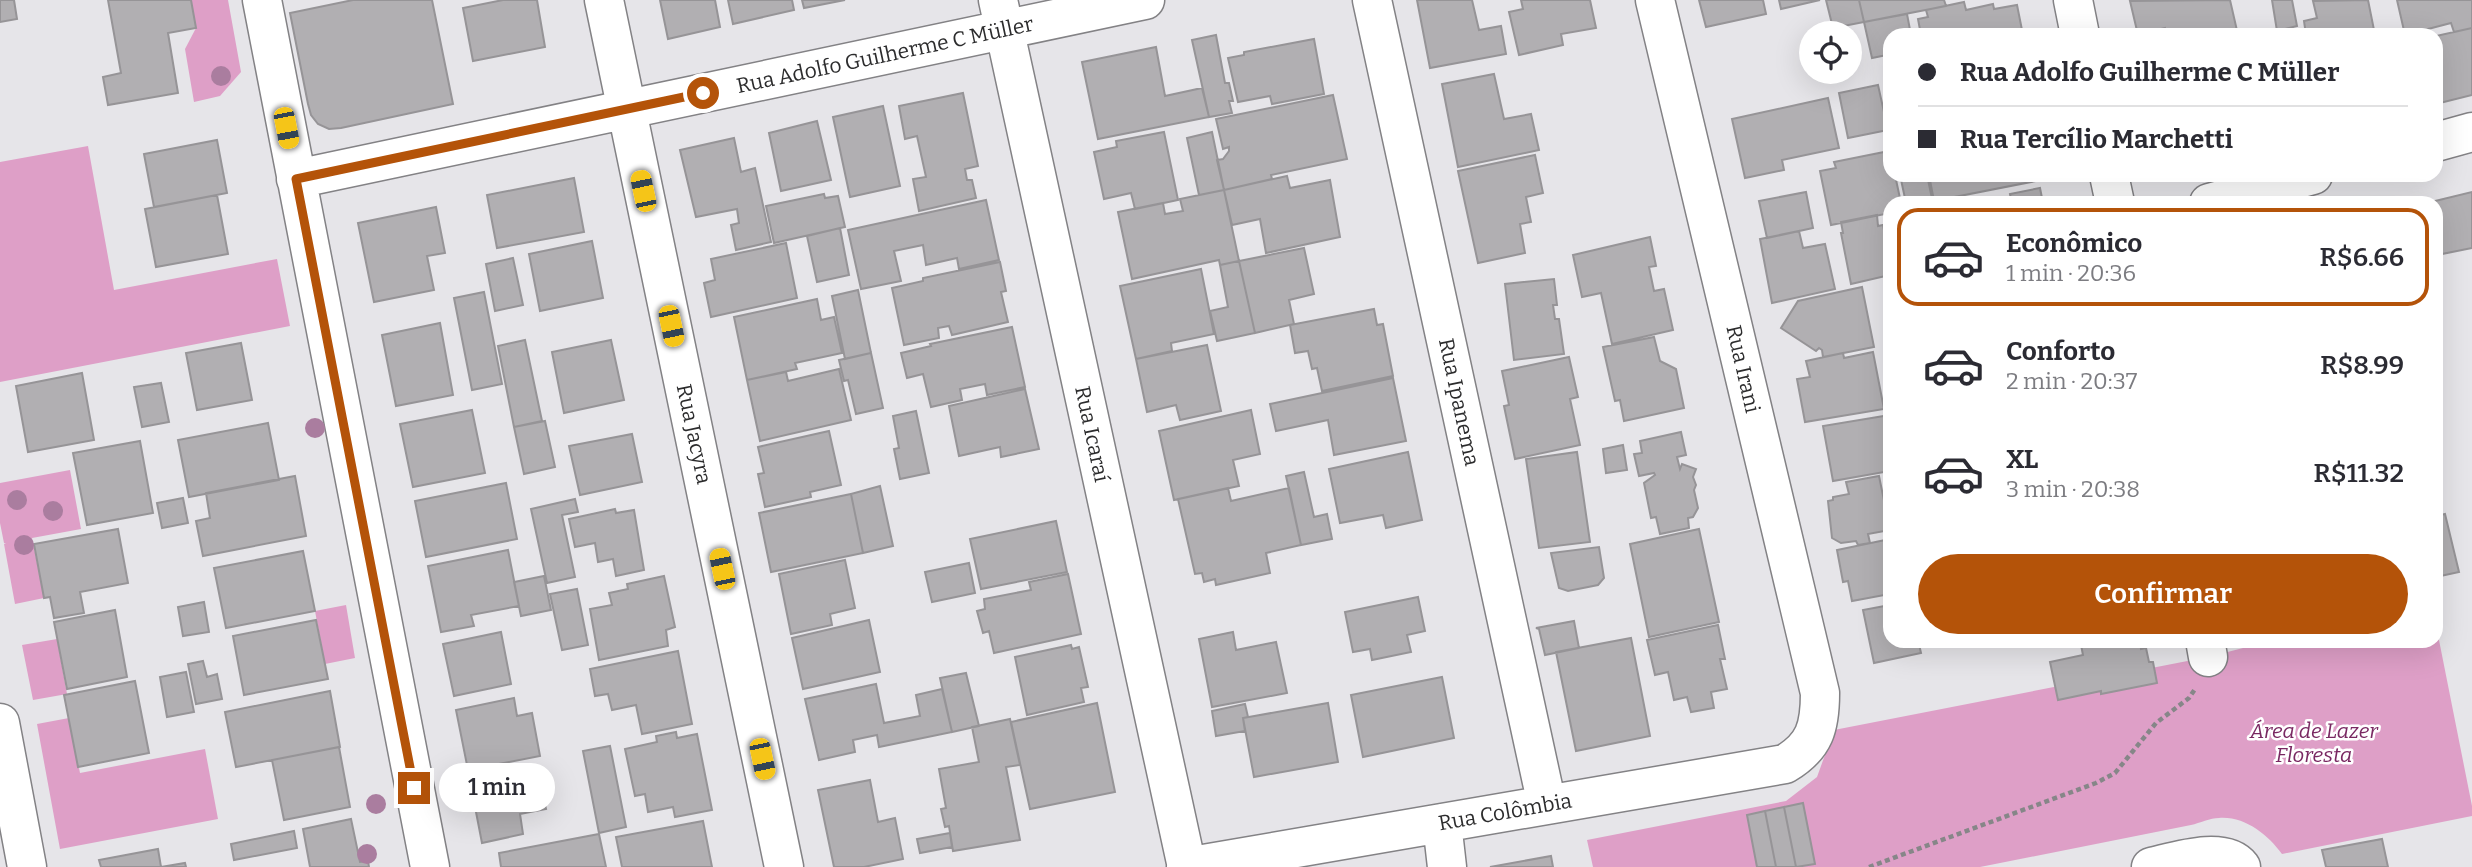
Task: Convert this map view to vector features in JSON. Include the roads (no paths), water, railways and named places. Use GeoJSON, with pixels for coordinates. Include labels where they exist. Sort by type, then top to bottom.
{"type":"FeatureCollection","features":[{"type":"Feature","properties":{"kind":"street"},"geometry":{"type":"LineString","coordinates":[[262,0],[430,867]]}},
{"type":"Feature","properties":{"kind":"street","name":"Rua Jacyra"},"geometry":{"type":"LineString","coordinates":[[604,0],[784,867]]}},
{"type":"Feature","properties":{"kind":"street","name":"Rua Adolfo Guilherme C Müller"},"geometry":{"type":"LineString","coordinates":[[296,179],[626,109],[1001,15],[1145,0]]}},
{"type":"Feature","properties":{"kind":"street","name":"Rua Ipanema"},"geometry":{"type":"LineString","coordinates":[[1372,0],[1547,805]]}},
{"type":"Feature","properties":{"kind":"street","name":"Rua Irani"},"geometry":{"type":"LineString","coordinates":[[1655,0],[1820,693],[1820,718],[1813,738]]}},
{"type":"Feature","properties":{"kind":"street"},"geometry":{"type":"LineString","coordinates":[[2073,0],[2079,28]]}},
{"type":"Feature","properties":{"kind":"street","name":"Rua Icaraí"},"geometry":{"type":"LineString","coordinates":[[1001,15],[1187,867]]}},
{"type":"Feature","properties":{"kind":"street"},"geometry":{"type":"LineString","coordinates":[[2443,140],[2472,132]]}},
{"type":"Feature","properties":{"kind":"street"},"geometry":{"type":"LineString","coordinates":[[2235,196],[2287,182]]}},
{"type":"Feature","properties":{"kind":"street"},"geometry":{"type":"LineString","coordinates":[[0,723],[27,867]]}},
{"type":"Feature","properties":{"kind":"street","name":"Rua Colômbia"},"geometry":{"type":"LineString","coordinates":[[1187,867],[1785,764],[1801,754],[1813,738]]}},
{"type":"Feature","properties":{"kind":"street"},"geometry":{"type":"LineString","coordinates":[[1443,823],[1447,867]]}},
{"type":"Feature","properties":{"kind":"street"},"geometry":{"type":"LineString","coordinates":[[2151,867],[2216,855],[2240,865]]}},
{"type":"Feature","properties":{"kind":"park label","name":"Área de Lazer Floresta"},"geometry":{"type":"Point","coordinates":[2314,743]}}]}
